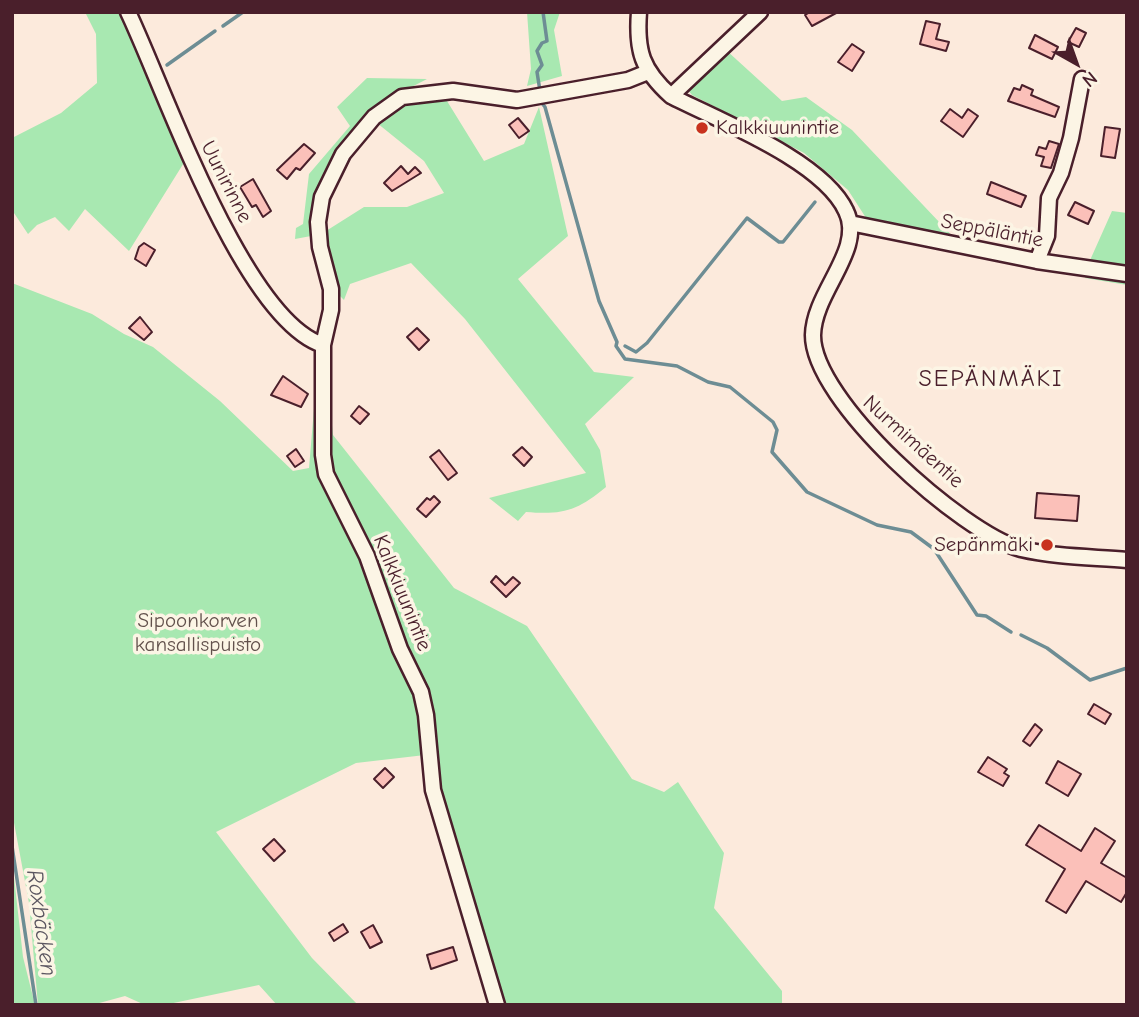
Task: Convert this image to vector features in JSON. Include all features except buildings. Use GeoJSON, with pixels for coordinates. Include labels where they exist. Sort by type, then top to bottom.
{"type":"FeatureCollection","features":[{"type":"Feature","properties":{"kind":"street","name":"Uunirinne"},"geometry":{"type":"LineString","coordinates":[[128,12],[180,137],[234,244],[290,327],[311,341],[323,345]]}},
{"type":"Feature","properties":{"kind":"street"},"geometry":{"type":"LineString","coordinates":[[639,12],[639,45],[648,72],[671,96],[799,162],[820,177],[838,197],[850,223]]}},
{"type":"Feature","properties":{"kind":"street"},"geometry":{"type":"LineString","coordinates":[[671,96],[760,12]]}},
{"type":"Feature","properties":{"kind":"street","name":"Kalkkiuunintie"},"geometry":{"type":"LineString","coordinates":[[497,1005],[433,790],[426,715],[421,692],[392,629],[367,556],[326,474],[323,455],[323,345],[331,310],[331,289],[320,247],[318,222],[322,197],[344,154],[387,106],[402,97],[453,91],[517,100],[628,80],[648,72]]}},
{"type":"Feature","properties":{"kind":"street"},"geometry":{"type":"LineString","coordinates":[[1037,261],[1047,236],[1049,198],[1062,173],[1082,79]]}},
{"type":"Feature","properties":{"kind":"street","name":"Seppäläntie"},"geometry":{"type":"LineString","coordinates":[[850,223],[1037,261],[1127,274]]}},
{"type":"Feature","properties":{"kind":"street","name":"Nurmimäentie"},"geometry":{"type":"LineString","coordinates":[[850,223],[849,245],[819,300],[813,337],[816,356],[826,381],[844,408],[883,450],[925,488],[990,534],[1019,548],[1127,560]]}},
{"type":"Feature","properties":{"kind":"green space"},"geometry":{"type":"Polygon","coordinates":[[[85,12],[122,12],[185,161],[129,251],[85,209],[69,231],[55,217],[37,225],[28,234],[12,210],[12,138],[61,113],[97,83],[96,34],[85,12]]]}},
{"type":"Feature","properties":{"kind":"green space"},"geometry":{"type":"Polygon","coordinates":[[[527,12],[560,12],[554,30],[562,76],[527,86],[531,69],[527,12]]]}},
{"type":"Feature","properties":{"kind":"green space"},"geometry":{"type":"Polygon","coordinates":[[[726,50],[782,101],[806,97],[852,130],[959,243],[868,221],[848,190],[804,153],[692,95],[688,90],[726,50]]]}},
{"type":"Feature","properties":{"kind":"green space"},"geometry":{"type":"Polygon","coordinates":[[[367,78],[427,79],[400,93],[360,125],[313,219],[311,236],[295,239],[296,228],[303,224],[309,174],[350,126],[337,107],[367,78]]]}},
{"type":"Feature","properties":{"kind":"green space"},"geometry":{"type":"Polygon","coordinates":[[[447,101],[484,161],[524,144],[539,107],[568,236],[518,279],[594,372],[634,377],[585,424],[600,450],[606,487],[569,510],[550,513],[526,512],[518,521],[489,498],[586,473],[465,319],[411,263],[350,284],[344,300],[336,292],[326,231],[364,207],[407,207],[444,193],[424,161],[377,123],[408,104],[447,101]]]}},
{"type":"Feature","properties":{"kind":"green space"},"geometry":{"type":"Polygon","coordinates":[[[1112,211],[1127,213],[1127,285],[1085,278],[1087,267],[1112,211]]]}},
{"type":"Feature","properties":{"kind":"green space","name":"Sipoonkorven kansallispuisto"},"geometry":{"type":"Polygon","coordinates":[[[12,283],[92,314],[124,334],[153,347],[220,401],[293,471],[309,468],[318,361],[325,359],[333,435],[454,588],[527,626],[632,779],[664,792],[678,782],[724,853],[714,908],[782,991],[782,1005],[497,1005],[425,755],[356,763],[216,832],[312,958],[358,1005],[277,1005],[259,985],[164,1005],[145,1005],[125,996],[92,1005],[38,1005],[29,903],[12,812],[12,283]]]}},
{"type":"Feature","properties":{"kind":"green space"},"geometry":{"type":"Polygon","coordinates":[[[12,859],[23,957],[35,1005],[12,1005],[12,859]]]}},
{"type":"Feature","properties":{"kind":"waterway"},"geometry":{"type":"LineString","coordinates":[[223,26],[243,12]]}},
{"type":"Feature","properties":{"kind":"waterway"},"geometry":{"type":"LineString","coordinates":[[540,91],[537,72],[542,65],[537,51],[542,43],[547,41],[543,12]]}},
{"type":"Feature","properties":{"kind":"waterway"},"geometry":{"type":"LineString","coordinates":[[167,65],[215,31]]}},
{"type":"Feature","properties":{"kind":"waterway"},"geometry":{"type":"LineString","coordinates":[[541,102],[545,107],[599,301],[617,342],[616,346],[625,359],[677,366],[708,382],[730,387],[773,422],[777,430],[772,452],[807,492],[877,525],[911,532],[934,549],[977,615],[986,616],[1011,632]]}},
{"type":"Feature","properties":{"kind":"waterway"},"geometry":{"type":"LineString","coordinates":[[625,346],[636,352],[647,343],[747,218],[779,242],[783,242],[815,202]]}},
{"type":"Feature","properties":{"kind":"waterway"},"geometry":{"type":"LineString","coordinates":[[1021,635],[1047,648],[1090,680],[1127,668]]}},
{"type":"Feature","properties":{"kind":"waterway","name":"Roxbäcken"},"geometry":{"type":"LineString","coordinates":[[12,846],[36,1005]]}},
{"type":"Feature","properties":{"kind":"place","name":"Kalkkiuunintie"},"geometry":{"type":"Point","coordinates":[702,128]}},
{"type":"Feature","properties":{"kind":"place","name":"Sepänmäki"},"geometry":{"type":"Point","coordinates":[1047,545]}},
{"type":"Feature","properties":{"kind":"district","name":"SEPÄNMÄKI"},"geometry":{"type":"Point","coordinates":[991,379]}}]}
